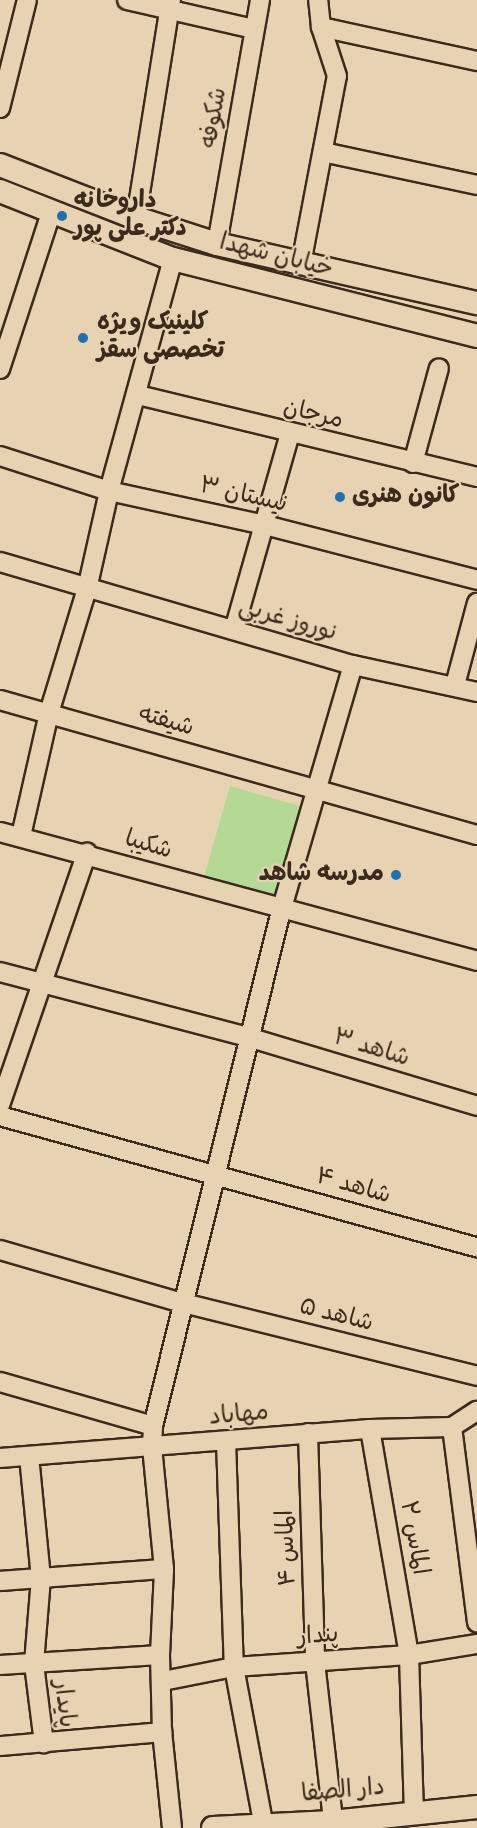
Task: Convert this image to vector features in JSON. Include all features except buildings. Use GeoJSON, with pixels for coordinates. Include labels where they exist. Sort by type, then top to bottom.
{"type":"FeatureCollection","features":[{"type":"Feature","properties":{"kind":"main road","name":"خیابان شهدا"},"geometry":{"type":"LineString","coordinates":[[0,165],[136,218],[217,244],[477,303]]}},
{"type":"Feature","properties":{"kind":"main road","name":"خیابان شهدا"},"geometry":{"type":"LineString","coordinates":[[0,191],[173,260],[477,334]]}},
{"type":"Feature","properties":{"kind":"main road","name":"دار الصفا"},"geometry":{"type":"LineString","coordinates":[[213,1828],[333,1825],[414,1813],[477,1807]]}},
{"type":"Feature","properties":{"kind":"street"},"geometry":{"type":"LineString","coordinates":[[0,108],[27,0]]}},
{"type":"Feature","properties":{"kind":"street"},"geometry":{"type":"LineString","coordinates":[[127,0],[170,4],[254,29]]}},
{"type":"Feature","properties":{"kind":"street","name":"شکوفه"},"geometry":{"type":"LineString","coordinates":[[217,244],[260,0]]}},
{"type":"Feature","properties":{"kind":"street"},"geometry":{"type":"LineString","coordinates":[[301,264],[337,76],[321,27],[318,0]]}},
{"type":"Feature","properties":{"kind":"street"},"geometry":{"type":"LineString","coordinates":[[136,218],[170,4]]}},
{"type":"Feature","properties":{"kind":"street"},"geometry":{"type":"LineString","coordinates":[[321,27],[477,61]]}},
{"type":"Feature","properties":{"kind":"street"},"geometry":{"type":"LineString","coordinates":[[323,152],[477,185]]}},
{"type":"Feature","properties":{"kind":"street"},"geometry":{"type":"LineString","coordinates":[[0,369],[5,341],[51,213]]}},
{"type":"Feature","properties":{"kind":"street"},"geometry":{"type":"LineString","coordinates":[[21,836],[49,713],[87,589],[110,491],[173,260]]}},
{"type":"Feature","properties":{"kind":"street"},"geometry":{"type":"LineString","coordinates":[[413,463],[439,368]]}},
{"type":"Feature","properties":{"kind":"street","name":"مرجان"},"geometry":{"type":"LineString","coordinates":[[138,394],[290,434],[477,477]]}},
{"type":"Feature","properties":{"kind":"street"},"geometry":{"type":"LineString","coordinates":[[234,630],[290,434]]}},
{"type":"Feature","properties":{"kind":"street","name":"نیستان ۳"},"geometry":{"type":"LineString","coordinates":[[0,456],[110,491],[265,525],[477,580]]}},
{"type":"Feature","properties":{"kind":"street","name":"نوروز غربی"},"geometry":{"type":"LineString","coordinates":[[1,565],[353,665],[454,685],[477,692]]}},
{"type":"Feature","properties":{"kind":"street"},"geometry":{"type":"LineString","coordinates":[[454,685],[477,603]]}},
{"type":"Feature","properties":{"kind":"street"},"geometry":{"type":"LineString","coordinates":[[172,1828],[162,1732],[163,1681],[160,1655],[164,1569],[152,1446],[153,1425],[281,911],[319,790],[353,665]]}},
{"type":"Feature","properties":{"kind":"street","name":"شیفته"},"geometry":{"type":"LineString","coordinates":[[0,700],[477,835]]}},
{"type":"Feature","properties":{"kind":"street","name":"شکیبا"},"geometry":{"type":"LineString","coordinates":[[0,832],[87,853],[281,911],[477,962]]}},
{"type":"Feature","properties":{"kind":"street"},"geometry":{"type":"LineString","coordinates":[[0,1105],[87,853]]}},
{"type":"Feature","properties":{"kind":"street","name":"شاهد ۳"},"geometry":{"type":"LineString","coordinates":[[0,972],[251,1038],[477,1106]]}},
{"type":"Feature","properties":{"kind":"street","name":"شاهد ۴"},"geometry":{"type":"LineString","coordinates":[[0,1116],[215,1173],[477,1247]]}},
{"type":"Feature","properties":{"kind":"street","name":"شاهد ۵"},"geometry":{"type":"LineString","coordinates":[[0,1250],[183,1303],[477,1376]]}},
{"type":"Feature","properties":{"kind":"street"},"geometry":{"type":"LineString","coordinates":[[0,1382],[153,1425]]}},
{"type":"Feature","properties":{"kind":"street"},"geometry":{"type":"LineString","coordinates":[[477,1411],[452,1427],[477,1623]]}},
{"type":"Feature","properties":{"kind":"street","name":"مهاباد"},"geometry":{"type":"LineString","coordinates":[[0,1458],[226,1442],[369,1428],[452,1427]]}},
{"type":"Feature","properties":{"kind":"street","name":"الماس ۲"},"geometry":{"type":"LineString","coordinates":[[369,1428],[409,1655],[414,1813]]}},
{"type":"Feature","properties":{"kind":"street","name":"الماس ۴"},"geometry":{"type":"LineString","coordinates":[[308,1433],[315,1662],[333,1825]]}},
{"type":"Feature","properties":{"kind":"street"},"geometry":{"type":"LineString","coordinates":[[226,1442],[234,1667],[264,1826]]}},
{"type":"Feature","properties":{"kind":"street","name":"پایدار"},"geometry":{"type":"LineString","coordinates":[[29,1456],[41,1578],[34,1664],[44,1743]]}},
{"type":"Feature","properties":{"kind":"street"},"geometry":{"type":"LineString","coordinates":[[0,1581],[164,1569]]}},
{"type":"Feature","properties":{"kind":"street","name":"پندار"},"geometry":{"type":"LineString","coordinates":[[163,1681],[234,1667],[409,1655],[477,1644]]}},
{"type":"Feature","properties":{"kind":"street"},"geometry":{"type":"LineString","coordinates":[[0,1665],[160,1655]]}},
{"type":"Feature","properties":{"kind":"street"},"geometry":{"type":"LineString","coordinates":[[0,1746],[162,1732]]}},
{"type":"Feature","properties":{"kind":"green space"},"geometry":{"type":"Polygon","coordinates":[[[230,786],[306,808],[280,899],[204,877],[230,786]]]}},
{"type":"Feature","properties":{"kind":"place","name":"داروخانه دکتر علی پور"},"geometry":{"type":"Point","coordinates":[62,216]}},
{"type":"Feature","properties":{"kind":"place","name":"کلینیک ویژه تخصصی سقز"},"geometry":{"type":"Point","coordinates":[83,338]}},
{"type":"Feature","properties":{"kind":"place","name":"کانون هنری"},"geometry":{"type":"Point","coordinates":[340,497]}},
{"type":"Feature","properties":{"kind":"place","name":"مدرسه شاهد"},"geometry":{"type":"Point","coordinates":[396,875]}}]}
